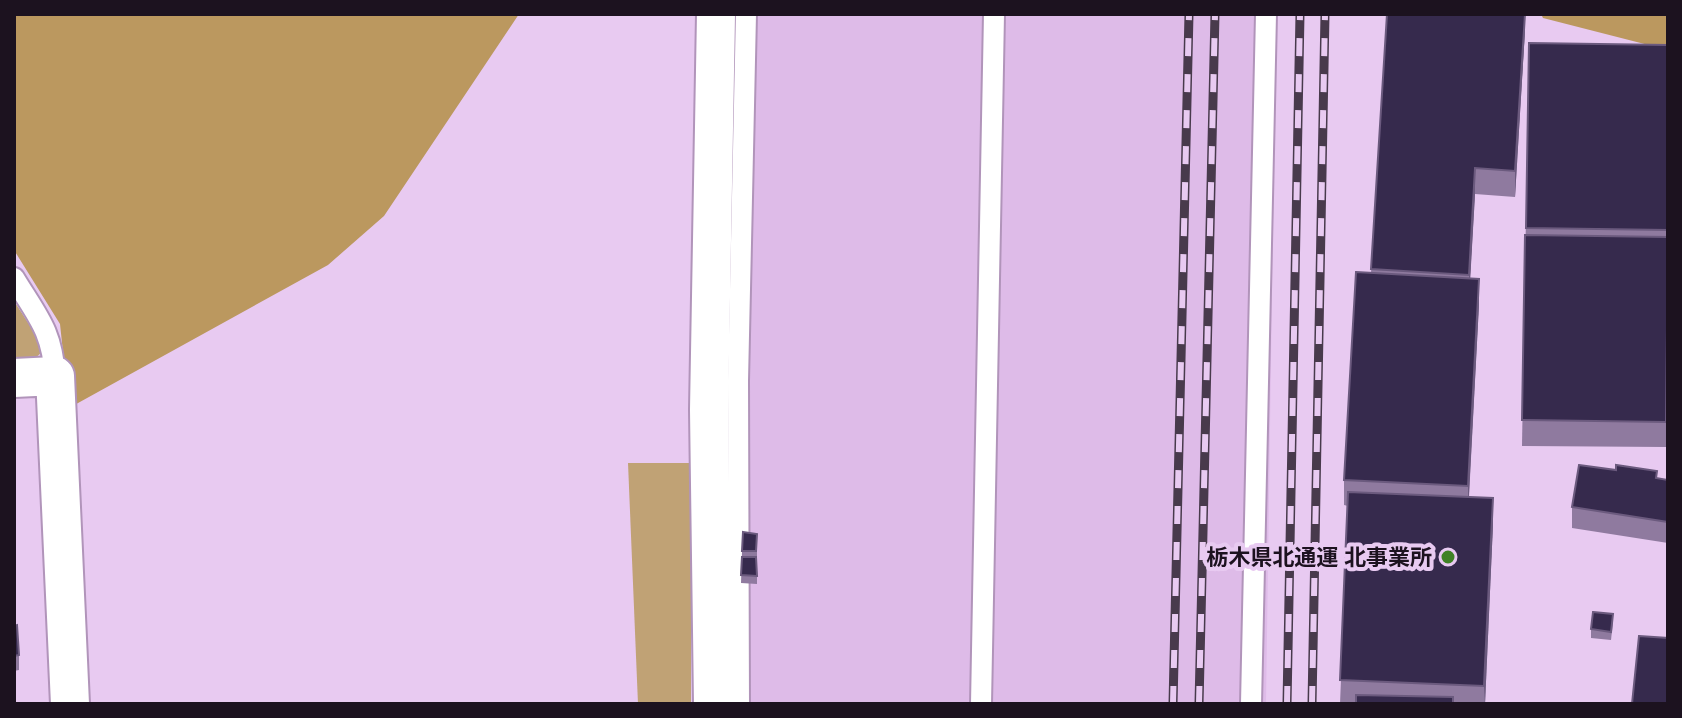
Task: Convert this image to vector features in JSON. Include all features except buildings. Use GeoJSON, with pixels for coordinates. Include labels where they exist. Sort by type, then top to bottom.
{"type":"FeatureCollection","features":[{"type":"Feature","properties":{"kind":"street"},"geometry":{"type":"LineString","coordinates":[[713,704],[709,410],[716,14]]}},
{"type":"Feature","properties":{"kind":"street"},"geometry":{"type":"LineString","coordinates":[[14,378],[55,376],[70,704]]}},
{"type":"Feature","properties":{"kind":"lane"},"geometry":{"type":"LineString","coordinates":[[739,704],[738,381],[746,14]]}},
{"type":"Feature","properties":{"kind":"lane"},"geometry":{"type":"LineString","coordinates":[[981,704],[994,14]]}},
{"type":"Feature","properties":{"kind":"lane"},"geometry":{"type":"LineString","coordinates":[[1251,704],[1266,14]]}},
{"type":"Feature","properties":{"kind":"lane"},"geometry":{"type":"LineString","coordinates":[[14,278],[47,331],[53,350],[55,376]]}},
{"type":"Feature","properties":{"kind":"shaded area"},"geometry":{"type":"Polygon","coordinates":[[[14,14],[519,14],[384,216],[328,265],[69,408],[60,324],[14,250],[14,14]]]}},
{"type":"Feature","properties":{"kind":"shaded area"},"geometry":{"type":"Polygon","coordinates":[[[716,14],[1276,14],[1266,704],[713,704],[716,14]]]}},
{"type":"Feature","properties":{"kind":"shaded area"},"geometry":{"type":"Polygon","coordinates":[[[1541,14],[1668,14],[1668,50],[1543,18],[1541,14]]]}},
{"type":"Feature","properties":{"kind":"shaded area"},"geometry":{"type":"Polygon","coordinates":[[[14,301],[38,338],[42,352],[32,361],[14,366],[14,301]]]}},
{"type":"Feature","properties":{"kind":"shaded area"},"geometry":{"type":"Polygon","coordinates":[[[628,463],[691,463],[691,704],[638,704],[628,463]]]}},
{"type":"Feature","properties":{"kind":"railway"},"geometry":{"type":"LineString","coordinates":[[1173,704],[1189,14]]}},
{"type":"Feature","properties":{"kind":"railway"},"geometry":{"type":"LineString","coordinates":[[1199,704],[1215,14]]}},
{"type":"Feature","properties":{"kind":"railway"},"geometry":{"type":"LineString","coordinates":[[1287,704],[1300,14]]}},
{"type":"Feature","properties":{"kind":"railway"},"geometry":{"type":"LineString","coordinates":[[1312,704],[1325,14]]}},
{"type":"Feature","properties":{"kind":"place","name":"栃木県北通運 北事業所"},"geometry":{"type":"Point","coordinates":[1448,557]}}]}
